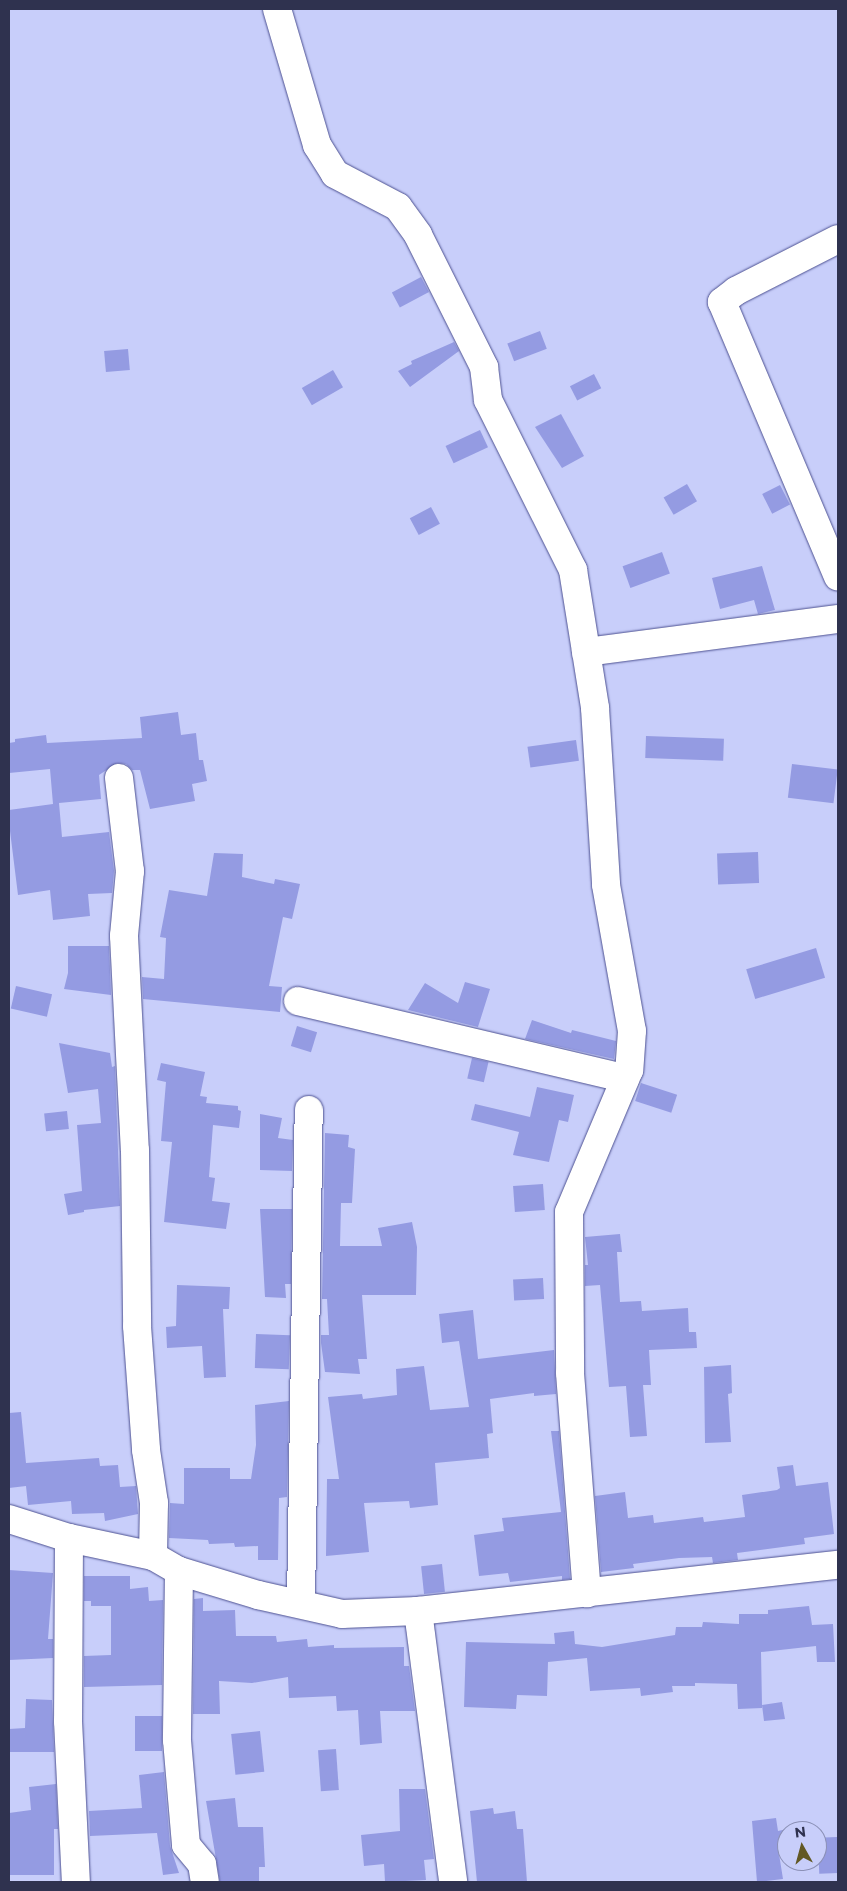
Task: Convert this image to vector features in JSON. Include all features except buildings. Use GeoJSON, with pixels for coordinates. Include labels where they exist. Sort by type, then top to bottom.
{"type":"FeatureCollection","features":[{"type":"Feature","properties":{"kind":"street"},"geometry":{"type":"LineString","coordinates":[[277,9],[317,145],[335,174],[398,207],[418,235],[484,368],[488,400],[573,570],[595,708],[606,885],[632,1031],[625,1078],[569,1212],[570,1372],[587,1592]]}},
{"type":"Feature","properties":{"kind":"street"},"geometry":{"type":"LineString","coordinates":[[838,239],[736,291],[722,302],[838,576]]}},
{"type":"Feature","properties":{"kind":"street"},"geometry":{"type":"LineString","coordinates":[[586,652],[838,619]]}},
{"type":"Feature","properties":{"kind":"street"},"geometry":{"type":"LineString","coordinates":[[119,778],[130,871],[124,936],[135,1150],[137,1326],[146,1450],[154,1503],[153,1556]]}},
{"type":"Feature","properties":{"kind":"street"},"geometry":{"type":"LineString","coordinates":[[298,1001],[625,1078]]}},
{"type":"Feature","properties":{"kind":"street"},"geometry":{"type":"LineString","coordinates":[[301,1603],[308,1110]]}},
{"type":"Feature","properties":{"kind":"street"},"geometry":{"type":"LineString","coordinates":[[9,1519],[69,1538],[153,1556],[179,1571],[258,1596],[301,1603],[342,1614],[418,1611],[838,1565]]}},
{"type":"Feature","properties":{"kind":"street"},"geometry":{"type":"LineString","coordinates":[[69,1538],[68,1722],[76,1882]]}},
{"type":"Feature","properties":{"kind":"street"},"geometry":{"type":"LineString","coordinates":[[179,1571],[176,1740],[186,1845],[202,1864],[205,1882]]}},
{"type":"Feature","properties":{"kind":"street"},"geometry":{"type":"LineString","coordinates":[[418,1611],[453,1882]]}}]}
